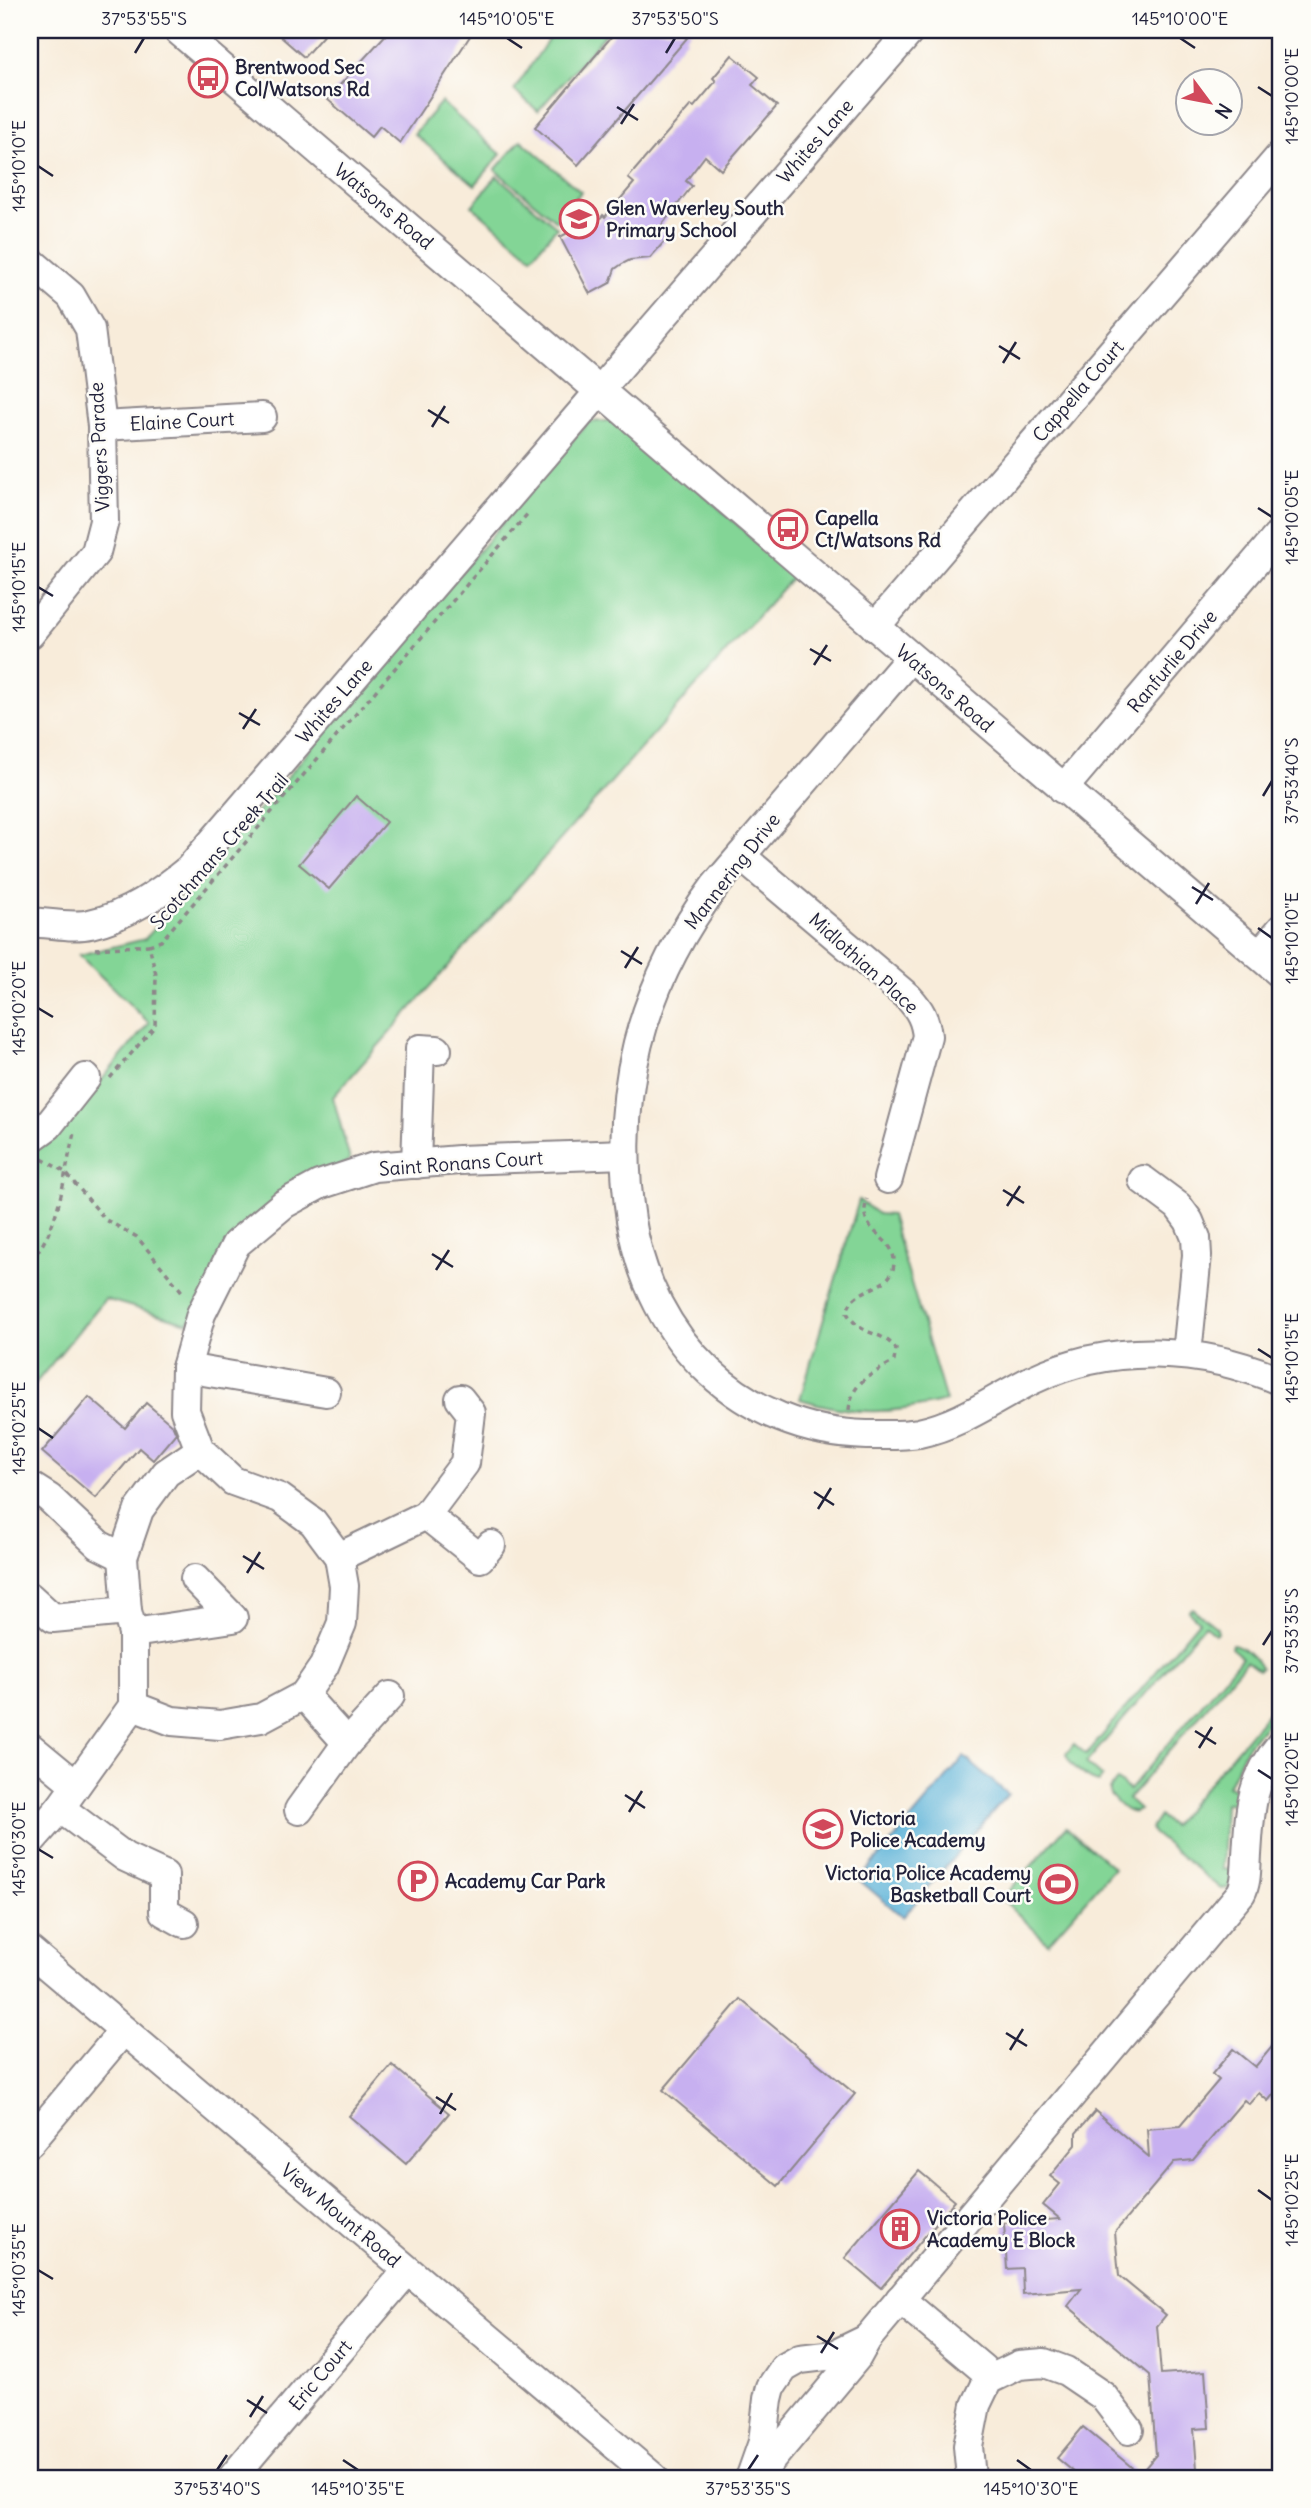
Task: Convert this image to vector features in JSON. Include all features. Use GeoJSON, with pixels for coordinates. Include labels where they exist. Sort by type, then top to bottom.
{"type":"FeatureCollection","features":[{"type":"Feature","properties":{"kind":"street","name":"Watsons Road"},"geometry":{"type":"LineString","coordinates":[[178,30],[1281,974]]}},
{"type":"Feature","properties":{"kind":"street","name":"Whites Lane"},"geometry":{"type":"LineString","coordinates":[[30,922],[88,925],[127,910],[161,892],[189,869],[911,30]]}},
{"type":"Feature","properties":{"kind":"street","name":"Cappella Court"},"geometry":{"type":"LineString","coordinates":[[875,627],[1280,158]]}},
{"type":"Feature","properties":{"kind":"street","name":"Viggers Parade"},"geometry":{"type":"LineString","coordinates":[[30,261],[71,296],[90,329],[102,426],[104,521],[96,552],[30,634]]}},
{"type":"Feature","properties":{"kind":"street","name":"Elaine Court"},"geometry":{"type":"LineString","coordinates":[[102,426],[262,416]]}},
{"type":"Feature","properties":{"kind":"street","name":"Ranfurlie Drive"},"geometry":{"type":"LineString","coordinates":[[1063,789],[1281,532]]}},
{"type":"Feature","properties":{"kind":"street","name":"Mannering Drive"},"geometry":{"type":"LineString","coordinates":[[910,658],[694,914],[660,975],[645,1016],[633,1064],[626,1108],[625,1154],[627,1195],[633,1231],[654,1298],[688,1351],[733,1391],[783,1419],[814,1429],[847,1434],[917,1433],[946,1425],[976,1413],[1031,1381],[1058,1370],[1116,1356],[1187,1354],[1238,1364],[1281,1381]]}},
{"type":"Feature","properties":{"kind":"street","name":"Midlothian Place"},"geometry":{"type":"LineString","coordinates":[[741,856],[909,998],[920,1011],[925,1023],[925,1046],[888,1179]]}},
{"type":"Feature","properties":{"kind":"street"},"geometry":{"type":"LineString","coordinates":[[1259,955],[1281,929]]}},
{"type":"Feature","properties":{"kind":"street"},"geometry":{"type":"LineString","coordinates":[[416,1164],[420,1049],[437,1050]]}},
{"type":"Feature","properties":{"kind":"street"},"geometry":{"type":"LineString","coordinates":[[33,1147],[48,1126],[95,1081]]}},
{"type":"Feature","properties":{"kind":"street","name":"Saint Ronans Court"},"geometry":{"type":"LineString","coordinates":[[201,1314],[236,1244],[284,1204],[319,1185],[374,1167],[625,1154]]}},
{"type":"Feature","properties":{"kind":"street"},"geometry":{"type":"LineString","coordinates":[[1143,1180],[1178,1206],[1189,1221],[1196,1238],[1197,1255],[1187,1354]]}},
{"type":"Feature","properties":{"kind":"street"},"geometry":{"type":"LineString","coordinates":[[133,1706],[172,1721],[220,1725],[261,1718],[304,1695],[324,1666],[342,1623],[344,1586],[339,1556],[313,1521],[281,1498],[233,1481],[200,1450],[185,1411],[186,1368],[201,1314]]}},
{"type":"Feature","properties":{"kind":"street"},"geometry":{"type":"LineString","coordinates":[[186,1368],[327,1392]]}},
{"type":"Feature","properties":{"kind":"street"},"geometry":{"type":"LineString","coordinates":[[339,1556],[426,1515],[465,1463],[471,1413],[460,1399]]}},
{"type":"Feature","properties":{"kind":"street"},"geometry":{"type":"LineString","coordinates":[[30,1842],[68,1797],[133,1706],[130,1622],[123,1557],[139,1510],[146,1500],[166,1473],[200,1450]]}},
{"type":"Feature","properties":{"kind":"street"},"geometry":{"type":"LineString","coordinates":[[30,1486],[49,1498],[99,1545],[123,1557]]}},
{"type":"Feature","properties":{"kind":"street"},"geometry":{"type":"LineString","coordinates":[[426,1515],[480,1558],[491,1545]]}},
{"type":"Feature","properties":{"kind":"street"},"geometry":{"type":"LineString","coordinates":[[30,1597],[54,1618],[130,1622],[233,1618],[195,1579]]}},
{"type":"Feature","properties":{"kind":"street"},"geometry":{"type":"LineString","coordinates":[[304,1695],[347,1743]]}},
{"type":"Feature","properties":{"kind":"street"},"geometry":{"type":"LineString","coordinates":[[299,1810],[347,1743],[390,1696]]}},
{"type":"Feature","properties":{"kind":"street"},"geometry":{"type":"LineString","coordinates":[[750,2478],[765,2467],[832,2388],[900,2299],[1241,1893],[1246,1878],[1253,1792],[1265,1764],[1281,1744]]}},
{"type":"Feature","properties":{"kind":"street"},"geometry":{"type":"LineString","coordinates":[[30,1747],[68,1797],[125,1857],[164,1875],[164,1912],[184,1923]]}},
{"type":"Feature","properties":{"kind":"street","name":"View Mount Road"},"geometry":{"type":"LineString","coordinates":[[30,1951],[654,2478]]}},
{"type":"Feature","properties":{"kind":"street"},"geometry":{"type":"LineString","coordinates":[[30,2142],[123,2031]]}},
{"type":"Feature","properties":{"kind":"street","name":"Eric Court"},"geometry":{"type":"LineString","coordinates":[[232,2478],[408,2271]]}},
{"type":"Feature","properties":{"kind":"street"},"geometry":{"type":"LineString","coordinates":[[900,2299],[983,2369],[988,2380]]}},
{"type":"Feature","properties":{"kind":"street"},"geometry":{"type":"LineString","coordinates":[[750,2478],[763,2442],[771,2387],[784,2368],[800,2359],[834,2355],[867,2339]]}},
{"type":"Feature","properties":{"kind":"street"},"geometry":{"type":"LineString","coordinates":[[820,2357],[832,2388]]}},
{"type":"Feature","properties":{"kind":"street"},"geometry":{"type":"LineString","coordinates":[[971,2478],[968,2446],[976,2405],[988,2380],[1018,2365],[1044,2363],[1057,2366],[1090,2385],[1103,2396],[1129,2430]]}},
{"type":"Feature","properties":{"kind":"path","name":"Scotchmans Creek Trail"},"geometry":{"type":"LineString","coordinates":[[95,1081],[155,1026],[156,975],[149,944],[161,941],[538,503]]}},
{"type":"Feature","properties":{"kind":"path"},"geometry":{"type":"LineString","coordinates":[[30,1260],[36,1255],[52,1225],[76,1126]]}},
{"type":"Feature","properties":{"kind":"path"},"geometry":{"type":"LineString","coordinates":[[33,1147],[65,1172],[106,1220],[137,1237],[201,1314]]}},
{"type":"Feature","properties":{"kind":"path"},"geometry":{"type":"LineString","coordinates":[[849,1415],[850,1404],[862,1379],[894,1361],[896,1349],[888,1338],[855,1326],[847,1313],[848,1303],[856,1295],[878,1286],[890,1276],[894,1260],[890,1244],[874,1231],[864,1215],[867,1199]]}},
{"type":"Feature","properties":{"kind":"green space"},"geometry":{"type":"Polygon","coordinates":[[[555,30],[609,30],[538,111],[514,90],[555,30]]]}},
{"type":"Feature","properties":{"kind":"green space"},"geometry":{"type":"Polygon","coordinates":[[[441,102],[501,154],[475,185],[414,134],[441,102]]]}},
{"type":"Feature","properties":{"kind":"green space"},"geometry":{"type":"Polygon","coordinates":[[[521,140],[581,192],[556,221],[495,170],[521,140]]]}},
{"type":"Feature","properties":{"kind":"green space"},"geometry":{"type":"Polygon","coordinates":[[[497,176],[557,227],[532,257],[472,206],[497,176]]]}},
{"type":"Feature","properties":{"kind":"green space"},"geometry":{"type":"Polygon","coordinates":[[[621,420],[794,575],[333,1097],[350,1160],[261,1214],[188,1323],[105,1299],[30,1390],[30,1152],[76,1111],[149,1023],[79,955],[145,939],[243,829],[588,422],[621,420]]]}},
{"type":"Feature","properties":{"kind":"green space"},"geometry":{"type":"Polygon","coordinates":[[[859,1200],[878,1214],[891,1215],[946,1401],[890,1411],[856,1411],[800,1399],[859,1200]]]}},
{"type":"Feature","properties":{"kind":"green space"},"geometry":{"type":"Polygon","coordinates":[[[1192,1608],[1217,1628],[1218,1632],[1215,1634],[1204,1625],[1086,1763],[1102,1777],[1099,1782],[1085,1775],[1071,1763],[1066,1754],[1074,1744],[1086,1754],[1091,1749],[1199,1621],[1188,1611],[1192,1608]]]}},
{"type":"Feature","properties":{"kind":"green space"},"geometry":{"type":"Polygon","coordinates":[[[1232,1644],[1249,1653],[1261,1668],[1258,1670],[1246,1661],[1128,1799],[1140,1810],[1132,1812],[1124,1809],[1110,1795],[1110,1789],[1117,1780],[1129,1790],[1242,1657],[1231,1648],[1232,1644]]]}},
{"type":"Feature","properties":{"kind":"green space"},"geometry":{"type":"Polygon","coordinates":[[[1281,1697],[1281,1705],[1246,1748],[1228,1786],[1242,1791],[1239,1804],[1225,1803],[1222,1869],[1238,1871],[1228,1888],[1221,1889],[1153,1833],[1151,1828],[1159,1816],[1172,1826],[1281,1697]]]}},
{"type":"Feature","properties":{"kind":"green space","name":"Victoria Police Academy Basketball Court"},"geometry":{"type":"Polygon","coordinates":[[[1066,1827],[1114,1868],[1048,1943],[1002,1899],[1066,1827]]]}},
{"type":"Feature","properties":{"kind":"water"},"geometry":{"type":"Polygon","coordinates":[[[964,1757],[1008,1794],[903,1917],[859,1880],[964,1757]]]}},
{"type":"Feature","properties":{"kind":"building"},"geometry":{"type":"Polygon","coordinates":[[[273,30],[328,30],[304,57],[273,30]]]}},
{"type":"Feature","properties":{"kind":"building"},"geometry":{"type":"Polygon","coordinates":[[[390,30],[474,30],[400,143],[380,126],[371,137],[327,99],[390,30]]]}},
{"type":"Feature","properties":{"kind":"building"},"geometry":{"type":"Polygon","coordinates":[[[617,30],[691,30],[578,165],[535,127],[617,30]]]}},
{"type":"Feature","properties":{"kind":"building"},"geometry":{"type":"Polygon","coordinates":[[[732,55],[759,77],[752,85],[777,106],[721,170],[705,156],[686,181],[692,186],[661,226],[671,234],[650,258],[630,260],[622,264],[615,269],[610,283],[590,294],[560,237],[588,222],[596,224],[603,215],[605,217],[634,183],[628,178],[691,105],[694,107],[716,81],[713,78],[732,55]]]}},
{"type":"Feature","properties":{"kind":"building"},"geometry":{"type":"Polygon","coordinates":[[[356,796],[386,822],[329,889],[299,864],[356,796]]]}},
{"type":"Feature","properties":{"kind":"building"},"geometry":{"type":"Polygon","coordinates":[[[89,1397],[125,1428],[146,1403],[173,1426],[176,1433],[153,1460],[139,1448],[96,1498],[42,1452],[89,1397]]]}},
{"type":"Feature","properties":{"kind":"building"},"geometry":{"type":"Polygon","coordinates":[[[740,1999],[855,2094],[778,2186],[663,2090],[740,1999]]]}},
{"type":"Feature","properties":{"kind":"building"},"geometry":{"type":"Polygon","coordinates":[[[1281,2036],[1281,2085],[1268,2101],[1259,2093],[1249,2104],[1244,2100],[1193,2160],[1174,2162],[1115,2232],[1119,2276],[1166,2315],[1157,2326],[1161,2374],[1205,2371],[1209,2428],[1194,2429],[1197,2469],[1188,2478],[1081,2478],[1057,2458],[1083,2427],[1140,2474],[1156,2455],[1150,2375],[1068,2306],[1081,2289],[1023,2294],[1022,2268],[1007,2269],[1004,2223],[1060,2219],[1043,2205],[1060,2184],[1050,2176],[1076,2145],[1076,2133],[1095,2111],[1149,2157],[1147,2129],[1180,2126],[1219,2080],[1212,2074],[1233,2049],[1255,2067],[1281,2036]]]}},
{"type":"Feature","properties":{"kind":"building"},"geometry":{"type":"Polygon","coordinates":[[[392,2065],[449,2113],[406,2164],[349,2116],[392,2065]]]}},
{"type":"Feature","properties":{"kind":"building","name":"Victoria Police Academy E Block"},"geometry":{"type":"Polygon","coordinates":[[[919,2171],[955,2201],[881,2288],[845,2258],[919,2171]]]}},
{"type":"Feature","properties":{"kind":"place","name":"Brentwood Sec Col/Watsons Rd"},"geometry":{"type":"Point","coordinates":[208,78]}},
{"type":"Feature","properties":{"kind":"place","name":"Glen Waverley South Primary School"},"geometry":{"type":"Point","coordinates":[579,219]}},
{"type":"Feature","properties":{"kind":"place","name":"Capella Ct/Watsons Rd"},"geometry":{"type":"Point","coordinates":[788,529]}},
{"type":"Feature","properties":{"kind":"place","name":"Victoria Police Academy"},"geometry":{"type":"Point","coordinates":[823,1829]}},
{"type":"Feature","properties":{"kind":"place","name":"Academy Car Park"},"geometry":{"type":"Point","coordinates":[418,1881]}},
{"type":"Feature","properties":{"kind":"place","name":"Victoria Police Academy Basketball Court"},"geometry":{"type":"Point","coordinates":[1058,1884]}},
{"type":"Feature","properties":{"kind":"place","name":"Victoria Police Academy E Block"},"geometry":{"type":"Point","coordinates":[900,2229]}}]}
